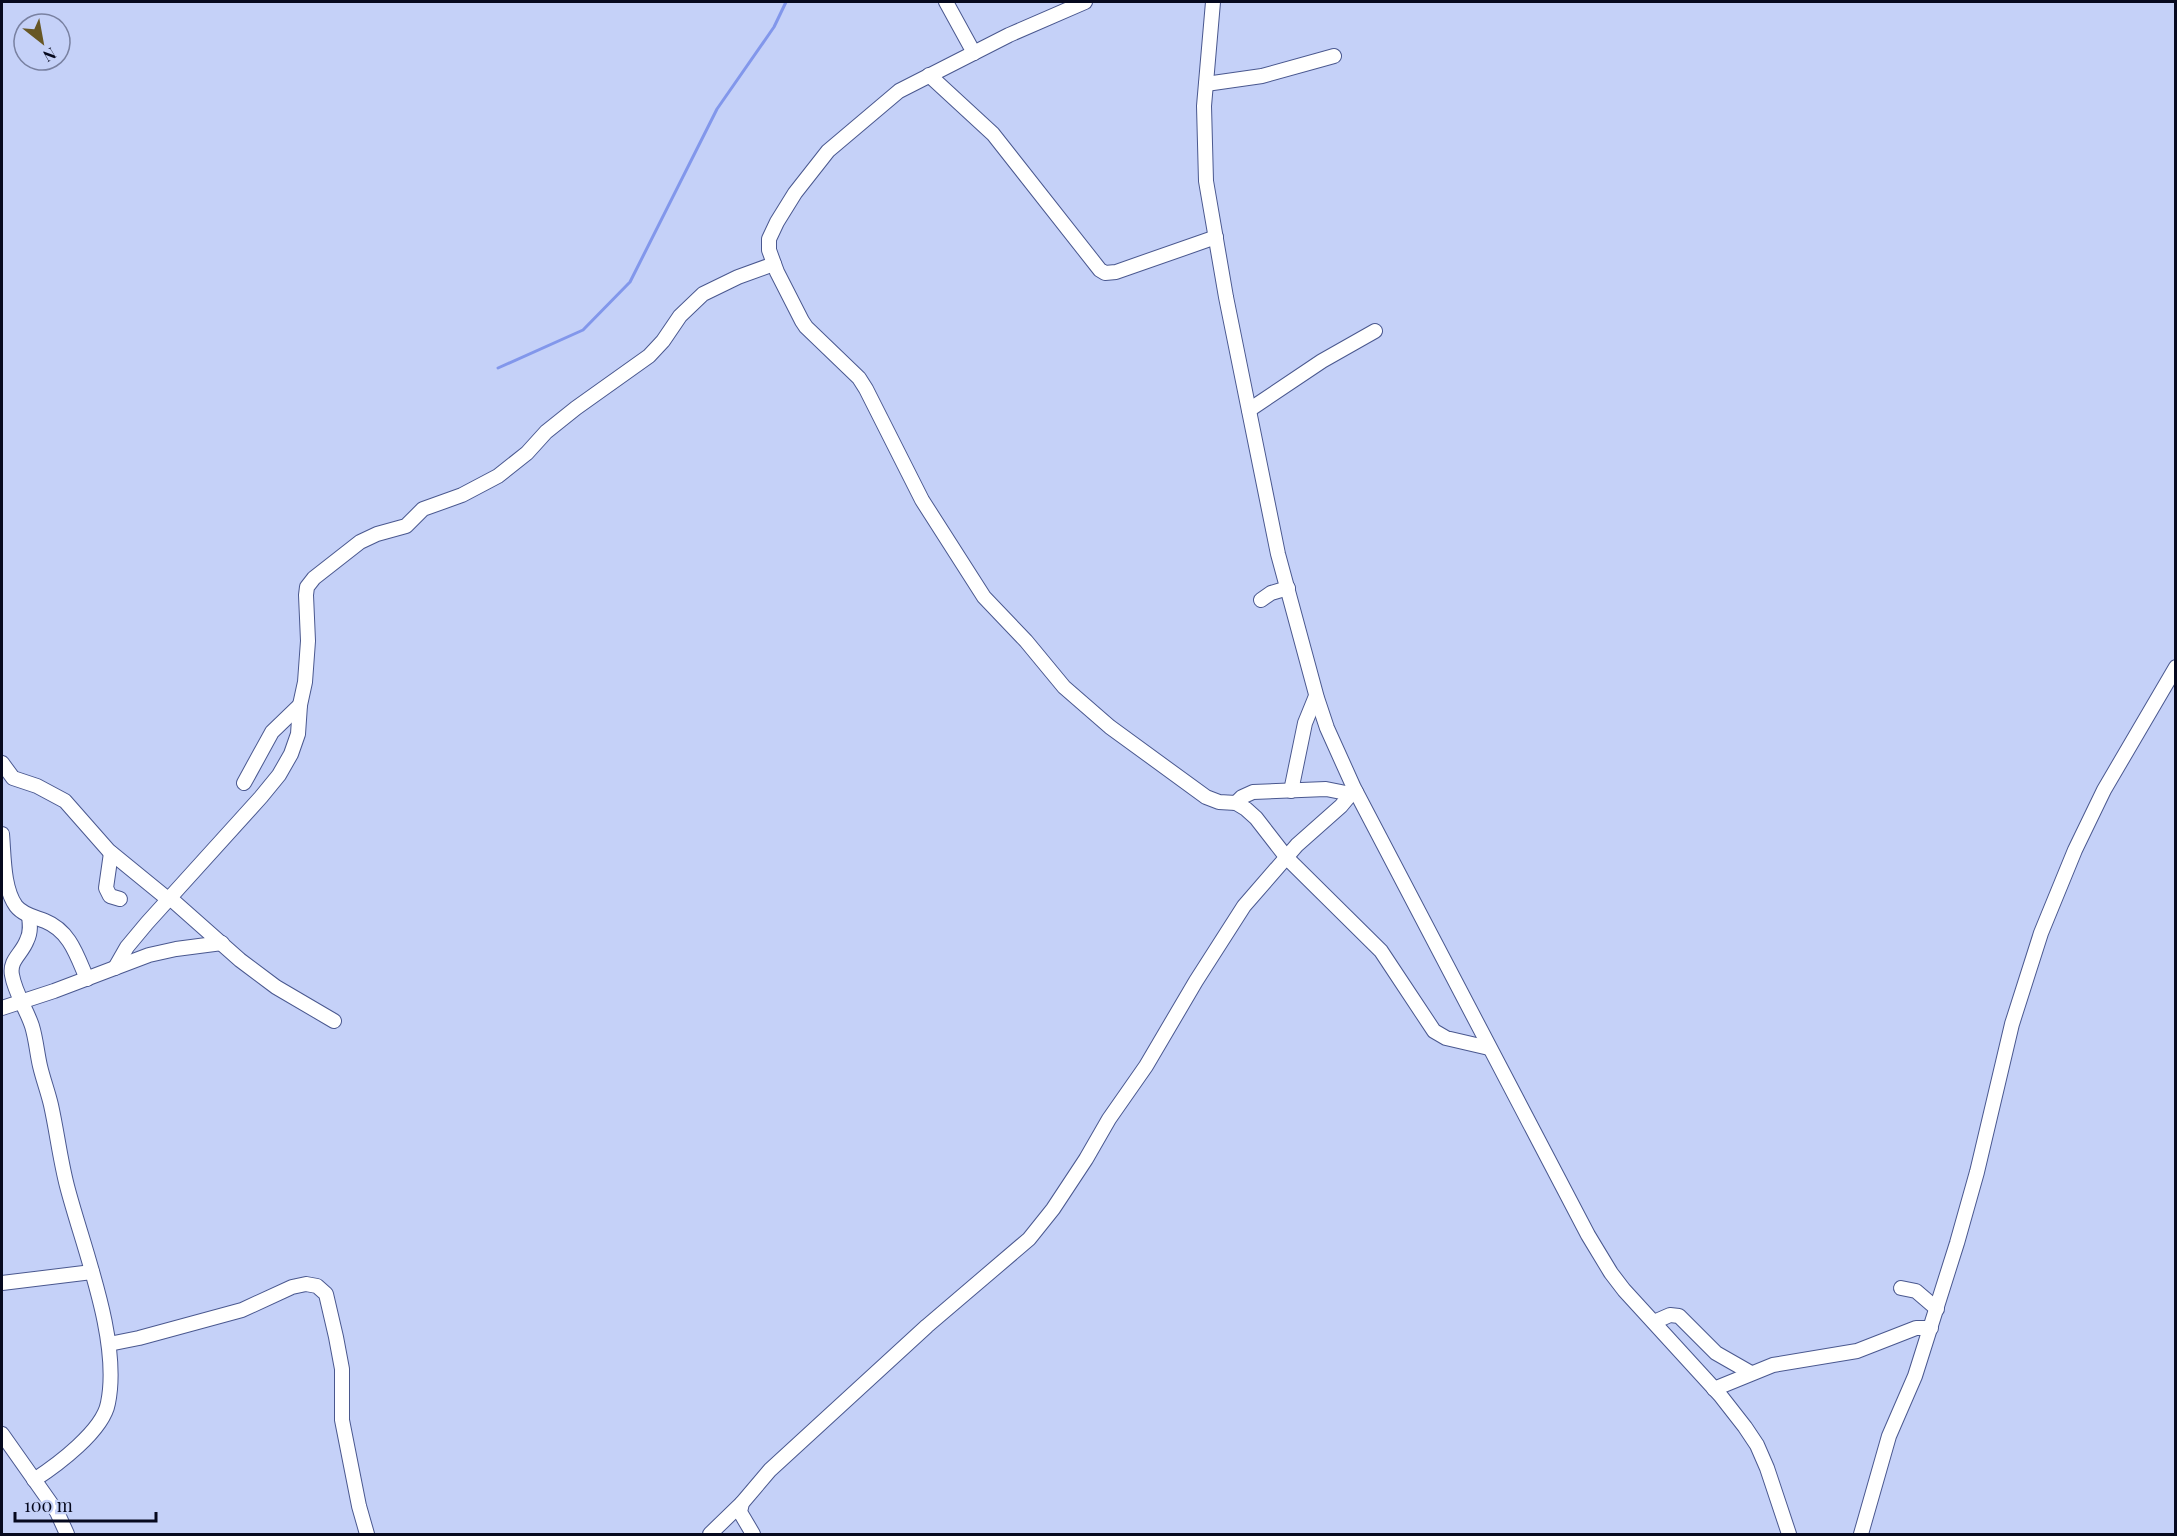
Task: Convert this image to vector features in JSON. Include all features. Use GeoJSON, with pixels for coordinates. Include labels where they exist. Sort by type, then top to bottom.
{"type":"FeatureCollection","features":[{"type":"Feature","properties":{"kind":"street"},"geometry":{"type":"LineString","coordinates":[[946,2],[974,53]]}},
{"type":"Feature","properties":{"kind":"street"},"geometry":{"type":"LineString","coordinates":[[1085,2],[929,75],[899,91],[879,107],[828,151],[795,193],[769,239],[769,250],[774,264],[807,327],[859,378],[866,389],[928,510],[972,580],[995,610],[1026,641],[1055,678],[1110,727],[1206,797],[1219,802],[1236,803],[1246,809],[1256,818],[1287,858],[1381,951],[1434,1031],[1446,1038],[1490,1048]]}},
{"type":"Feature","properties":{"kind":"street"},"geometry":{"type":"LineString","coordinates":[[1213,2],[1204,106],[1206,181],[1278,554],[1316,696],[1327,728],[1353,793],[1588,1235],[1611,1273],[1714,1389],[1757,1445],[1778,1498],[1789,1534]]}},
{"type":"Feature","properties":{"kind":"street"},"geometry":{"type":"LineString","coordinates":[[1206,84],[1262,76],[1334,56]]}},
{"type":"Feature","properties":{"kind":"street"},"geometry":{"type":"LineString","coordinates":[[929,75],[993,134],[1100,270],[1105,273],[1116,272],[1216,237]]}},
{"type":"Feature","properties":{"kind":"street"},"geometry":{"type":"LineString","coordinates":[[115,968],[127,947],[261,797],[279,775],[291,754],[298,734],[300,705],[305,682],[308,641],[307,587],[314,578],[360,542],[406,525],[423,509],[462,495],[498,476],[576,408],[649,357],[680,316],[704,294],[738,277],[774,264]]}},
{"type":"Feature","properties":{"kind":"street"},"geometry":{"type":"LineString","coordinates":[[1249,410],[1322,361],[1375,331]]}},
{"type":"Feature","properties":{"kind":"street"},"geometry":{"type":"LineString","coordinates":[[1261,600],[1271,592],[1288,588]]}},
{"type":"Feature","properties":{"kind":"street"},"geometry":{"type":"LineString","coordinates":[[1861,1534],[1889,1436],[1915,1376],[1937,1309],[1977,1172],[2012,1024],[2041,933],[2075,850],[2104,790],[2175,667]]}},
{"type":"Feature","properties":{"kind":"street"},"geometry":{"type":"LineString","coordinates":[[1291,791],[1305,723],[1316,696]]}},
{"type":"Feature","properties":{"kind":"street"},"geometry":{"type":"LineString","coordinates":[[244,783],[272,732],[300,705]]}},
{"type":"Feature","properties":{"kind":"street"},"geometry":{"type":"LineString","coordinates":[[2,763],[13,778],[37,786],[65,801],[111,853],[240,960],[276,987],[334,1021]]}},
{"type":"Feature","properties":{"kind":"street"},"geometry":{"type":"LineString","coordinates":[[1236,803],[1253,792],[1326,789],[1353,793]]}},
{"type":"Feature","properties":{"kind":"street"},"geometry":{"type":"LineString","coordinates":[[710,1534],[742,1503],[770,1470],[889,1359],[1029,1239],[1053,1209],[1086,1159],[1244,906],[1297,845],[1353,793]]}},
{"type":"Feature","properties":{"kind":"street"},"geometry":{"type":"LineString","coordinates":[[2,834],[5,869],[16,906],[29,916],[47,922],[71,941],[87,979]]}},
{"type":"Feature","properties":{"kind":"street"},"geometry":{"type":"LineString","coordinates":[[111,853],[106,888],[110,896],[120,899]]}},
{"type":"Feature","properties":{"kind":"street"},"geometry":{"type":"LineString","coordinates":[[29,916],[28,939],[10,968],[13,983],[32,1027],[51,1104],[66,1184],[92,1272],[109,1344],[111,1372],[108,1404],[103,1418],[58,1463],[34,1480]]}},
{"type":"Feature","properties":{"kind":"street"},"geometry":{"type":"LineString","coordinates":[[2,1008],[150,955],[176,949],[222,944]]}},
{"type":"Feature","properties":{"kind":"street"},"geometry":{"type":"LineString","coordinates":[[2,1283],[92,1272]]}},
{"type":"Feature","properties":{"kind":"street"},"geometry":{"type":"LineString","coordinates":[[109,1344],[242,1311],[292,1287],[306,1284],[317,1286],[326,1294],[338,1347],[342,1369],[342,1420],[359,1506],[367,1534]]}},
{"type":"Feature","properties":{"kind":"street"},"geometry":{"type":"LineString","coordinates":[[1901,1288],[1916,1291],[1937,1309]]}},
{"type":"Feature","properties":{"kind":"street"},"geometry":{"type":"LineString","coordinates":[[1654,1322],[1670,1315],[1679,1316],[1713,1351],[1751,1373]]}},
{"type":"Feature","properties":{"kind":"street"},"geometry":{"type":"LineString","coordinates":[[1714,1389],[1773,1365],[1857,1351],[1916,1328],[1931,1328]]}},
{"type":"Feature","properties":{"kind":"street"},"geometry":{"type":"LineString","coordinates":[[2,1434],[57,1512],[67,1534]]}},
{"type":"Feature","properties":{"kind":"street"},"geometry":{"type":"LineString","coordinates":[[742,1503],[741,1515],[753,1534]]}},
{"type":"Feature","properties":{"kind":"waterway"},"geometry":{"type":"LineString","coordinates":[[498,368],[583,330],[630,282],[717,109],[774,27],[786,2]]}}]}
